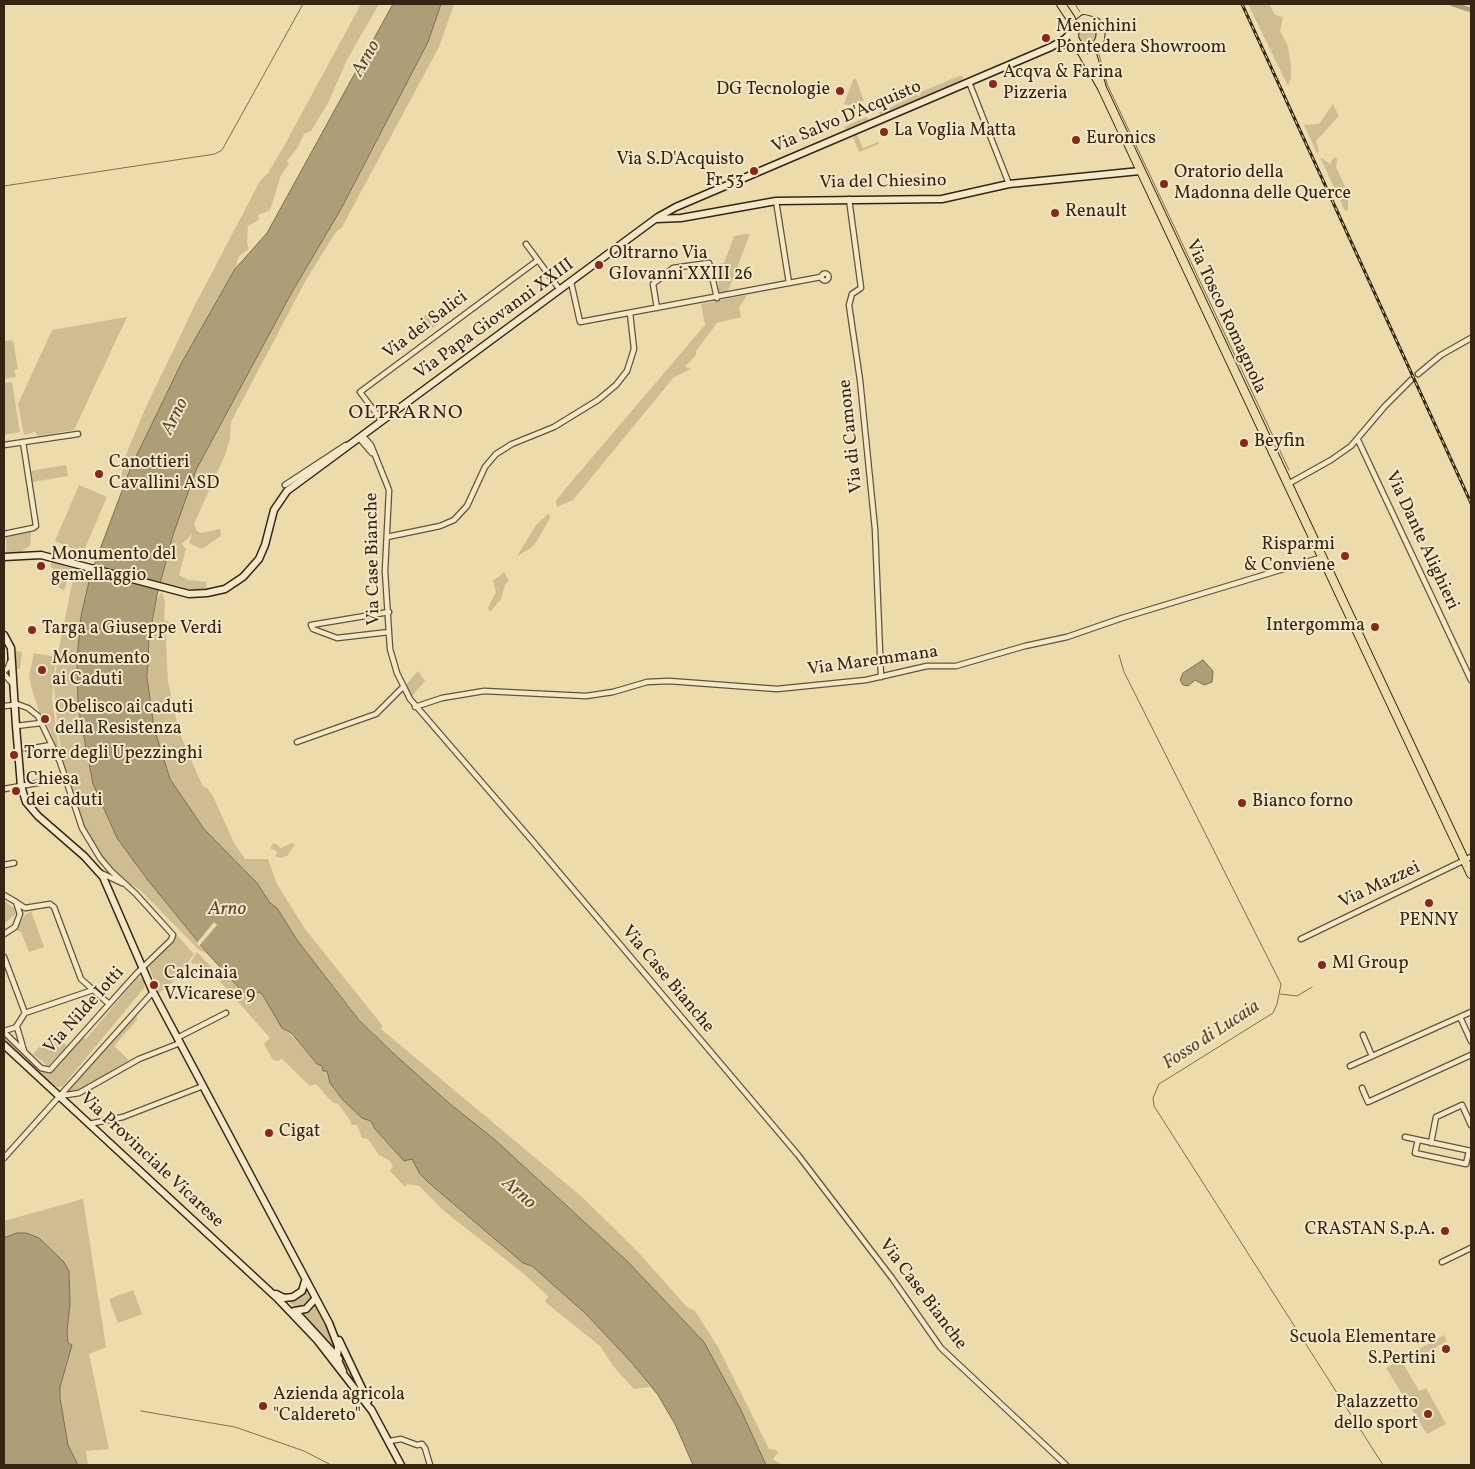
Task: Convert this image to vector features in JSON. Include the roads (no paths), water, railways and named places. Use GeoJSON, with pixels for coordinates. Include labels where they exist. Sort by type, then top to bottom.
{"type":"FeatureCollection","features":[{"type":"Feature","properties":{"kind":"main road"},"geometry":{"type":"LineString","coordinates":[[1051,47],[1070,42],[1088,47],[1096,44],[1101,36],[1100,27],[1094,20],[1083,19],[1071,13],[1062,4]]}},
{"type":"Feature","properties":{"kind":"main road"},"geometry":{"type":"LineString","coordinates":[[1062,4],[1071,19],[1074,38],[1079,44]]}},
{"type":"Feature","properties":{"kind":"main road"},"geometry":{"type":"LineString","coordinates":[[1051,47],[1063,41],[1083,19]]}},
{"type":"Feature","properties":{"kind":"main road"},"geometry":{"type":"LineString","coordinates":[[1062,44],[1074,46],[1085,56]]}},
{"type":"Feature","properties":{"kind":"main road","name":"Via Tosco Romagnola"},"geometry":{"type":"LineString","coordinates":[[1079,44],[1102,88],[1323,558],[1468,859],[1471,874]]}},
{"type":"Feature","properties":{"kind":"main road","name":"Via Tosco Romagnola"},"geometry":{"type":"LineString","coordinates":[[1096,44],[1093,50],[1093,57],[1102,88]]}},
{"type":"Feature","properties":{"kind":"main road","name":"Via Salvo D'Acquisto"},"geometry":{"type":"LineString","coordinates":[[656,219],[676,207],[1051,47]]}},
{"type":"Feature","properties":{"kind":"main road","name":"Via del Chiesino"},"geometry":{"type":"LineString","coordinates":[[656,219],[681,218],[776,201],[942,199],[1009,184],[1140,171]]}},
{"type":"Feature","properties":{"kind":"main road","name":"Via Papa Giovanni XXIII"},"geometry":{"type":"LineString","coordinates":[[4,557],[33,554],[190,594],[224,589],[239,580],[255,564],[261,554],[274,510],[282,496],[656,219]]}},
{"type":"Feature","properties":{"kind":"main road"},"geometry":{"type":"LineString","coordinates":[[4,635],[11,646],[12,682],[20,750],[21,786],[26,802],[34,812],[101,873]]}},
{"type":"Feature","properties":{"kind":"main road","name":"Via Provinciale Vicarese"},"geometry":{"type":"LineString","coordinates":[[101,873],[153,992],[339,1341],[372,1411]]}},
{"type":"Feature","properties":{"kind":"main road","name":"Via Provinciale Vicarese"},"geometry":{"type":"LineString","coordinates":[[4,1045],[268,1289],[343,1371],[372,1411]]}},
{"type":"Feature","properties":{"kind":"main road"},"geometry":{"type":"LineString","coordinates":[[268,1289],[281,1297],[290,1298],[302,1290],[305,1280]]}},
{"type":"Feature","properties":{"kind":"main road","name":"Via Provinciale Vicarese"},"geometry":{"type":"LineString","coordinates":[[277,1298],[296,1312],[337,1356],[390,1441],[401,1465]]}},
{"type":"Feature","properties":{"kind":"main road"},"geometry":{"type":"LineString","coordinates":[[286,1308],[296,1312],[306,1309],[315,1299]]}},
{"type":"Feature","properties":{"kind":"main road","name":"Via Provinciale Vicarese"},"geometry":{"type":"LineString","coordinates":[[329,1323],[338,1346],[337,1356],[343,1371]]}},
{"type":"Feature","properties":{"kind":"street"},"geometry":{"type":"LineString","coordinates":[[969,82],[1009,184]]}},
{"type":"Feature","properties":{"kind":"street","name":"Via di Camone"},"geometry":{"type":"LineString","coordinates":[[849,199],[861,288],[852,294],[849,305],[860,375],[871,483],[881,676]]}},
{"type":"Feature","properties":{"kind":"street"},"geometry":{"type":"LineString","coordinates":[[776,201],[789,283]]}},
{"type":"Feature","properties":{"kind":"street"},"geometry":{"type":"LineString","coordinates":[[526,244],[560,290]]}},
{"type":"Feature","properties":{"kind":"street","name":"Via dei Salici"},"geometry":{"type":"LineString","coordinates":[[382,421],[360,392],[538,260]]}},
{"type":"Feature","properties":{"kind":"street"},"geometry":{"type":"LineString","coordinates":[[657,308],[653,284],[673,268],[710,264],[716,298]]}},
{"type":"Feature","properties":{"kind":"street"},"geometry":{"type":"LineString","coordinates":[[571,282],[579,322],[822,277]]}},
{"type":"Feature","properties":{"kind":"street"},"geometry":{"type":"LineString","coordinates":[[387,537],[440,526],[454,520],[467,506],[485,466],[496,454],[512,444],[554,427],[598,400],[616,385],[627,371],[634,349],[630,313]]}},
{"type":"Feature","properties":{"kind":"street"},"geometry":{"type":"LineString","coordinates":[[1418,374],[1441,355],[1471,338]]}},
{"type":"Feature","properties":{"kind":"street"},"geometry":{"type":"LineString","coordinates":[[1288,484],[1339,456],[1358,440],[1385,406],[1411,380]]}},
{"type":"Feature","properties":{"kind":"street","name":"Via Case Bianche"},"geometry":{"type":"LineString","coordinates":[[372,429],[371,445],[389,490],[385,571],[389,632],[394,663],[403,687],[415,707],[535,844],[671,1008],[792,1148],[892,1278],[941,1348],[1066,1465]]}},
{"type":"Feature","properties":{"kind":"street"},"geometry":{"type":"LineString","coordinates":[[4,445],[78,434]]}},
{"type":"Feature","properties":{"kind":"street","name":"Via Case Bianche"},"geometry":{"type":"LineString","coordinates":[[360,437],[375,456]]}},
{"type":"Feature","properties":{"kind":"street","name":"Via Case Bianche"},"geometry":{"type":"LineString","coordinates":[[360,437],[371,445]]}},
{"type":"Feature","properties":{"kind":"street","name":"Via Dante Alighieri"},"geometry":{"type":"LineString","coordinates":[[1358,440],[1471,680]]}},
{"type":"Feature","properties":{"kind":"street"},"geometry":{"type":"LineString","coordinates":[[4,534],[36,526],[23,442]]}},
{"type":"Feature","properties":{"kind":"street","name":"Via Papa Giovanni XXIII"},"geometry":{"type":"LineString","coordinates":[[285,485],[340,448],[351,444]]}},
{"type":"Feature","properties":{"kind":"street","name":"Via Maremmana"},"geometry":{"type":"LineString","coordinates":[[415,707],[442,698],[484,691],[586,696],[613,692],[647,682],[669,681],[777,689],[881,676],[921,667],[960,665],[1025,646],[1067,637],[1122,618],[1323,558]]}},
{"type":"Feature","properties":{"kind":"street"},"geometry":{"type":"LineString","coordinates":[[389,612],[311,625],[313,629],[337,638],[389,632]]}},
{"type":"Feature","properties":{"kind":"street"},"geometry":{"type":"LineString","coordinates":[[11,654],[9,666],[4,672],[12,682]]}},
{"type":"Feature","properties":{"kind":"street"},"geometry":{"type":"LineString","coordinates":[[1465,667],[1471,664]]}},
{"type":"Feature","properties":{"kind":"street"},"geometry":{"type":"LineString","coordinates":[[297,742],[376,714],[403,687]]}},
{"type":"Feature","properties":{"kind":"street"},"geometry":{"type":"LineString","coordinates":[[4,706],[14,704],[35,713],[65,778],[87,838],[106,866],[125,884]]}},
{"type":"Feature","properties":{"kind":"street"},"geometry":{"type":"LineString","coordinates":[[16,726],[41,723]]}},
{"type":"Feature","properties":{"kind":"street"},"geometry":{"type":"LineString","coordinates":[[28,749],[50,745]]}},
{"type":"Feature","properties":{"kind":"street"},"geometry":{"type":"LineString","coordinates":[[4,789],[65,778]]}},
{"type":"Feature","properties":{"kind":"street","name":"Via Mazzei"},"geometry":{"type":"LineString","coordinates":[[1301,939],[1468,859]]}},
{"type":"Feature","properties":{"kind":"street"},"geometry":{"type":"LineString","coordinates":[[4,865],[14,863]]}},
{"type":"Feature","properties":{"kind":"street"},"geometry":{"type":"LineString","coordinates":[[101,873],[125,884]]}},
{"type":"Feature","properties":{"kind":"street","name":"Via Nilde Iotti"},"geometry":{"type":"LineString","coordinates":[[25,1052],[16,1027],[4,1031],[25,1052],[43,1069],[50,1070],[142,968],[171,940],[173,935],[125,884]]}},
{"type":"Feature","properties":{"kind":"street"},"geometry":{"type":"LineString","coordinates":[[4,895],[26,908],[50,904],[54,907],[81,979],[109,1004]]}},
{"type":"Feature","properties":{"kind":"street"},"geometry":{"type":"LineString","coordinates":[[4,934],[14,929],[18,921],[19,910],[17,904]]}},
{"type":"Feature","properties":{"kind":"street"},"geometry":{"type":"LineString","coordinates":[[4,957],[25,1013]]}},
{"type":"Feature","properties":{"kind":"street"},"geometry":{"type":"LineString","coordinates":[[16,1027],[25,1013],[93,990]]}},
{"type":"Feature","properties":{"kind":"street"},"geometry":{"type":"LineString","coordinates":[[4,1158],[153,992]]}},
{"type":"Feature","properties":{"kind":"street"},"geometry":{"type":"LineString","coordinates":[[1350,1066],[1471,1012]]}},
{"type":"Feature","properties":{"kind":"street"},"geometry":{"type":"LineString","coordinates":[[58,1096],[79,1093],[226,1013]]}},
{"type":"Feature","properties":{"kind":"street"},"geometry":{"type":"LineString","coordinates":[[1460,1017],[1471,1040]]}},
{"type":"Feature","properties":{"kind":"street"},"geometry":{"type":"LineString","coordinates":[[1363,1035],[1372,1056]]}},
{"type":"Feature","properties":{"kind":"street"},"geometry":{"type":"LineString","coordinates":[[1362,1088],[1368,1102],[1471,1055]]}},
{"type":"Feature","properties":{"kind":"street"},"geometry":{"type":"LineString","coordinates":[[89,1124],[123,1117],[203,1086]]}},
{"type":"Feature","properties":{"kind":"street"},"geometry":{"type":"LineString","coordinates":[[1431,1143],[1436,1117],[1462,1105],[1471,1125]]}},
{"type":"Feature","properties":{"kind":"street"},"geometry":{"type":"LineString","coordinates":[[1404,1137],[1470,1151],[1466,1164],[1416,1153],[1418,1140]]}},
{"type":"Feature","properties":{"kind":"street"},"geometry":{"type":"LineString","coordinates":[[1442,1262],[1471,1248]]}},
{"type":"Feature","properties":{"kind":"street"},"geometry":{"type":"LineString","coordinates":[[390,1441],[401,1439],[417,1445],[422,1444],[426,1448],[430,1465]]}},
{"type":"Feature","properties":{"kind":"water","name":"Arno"},"geometry":{"type":"Polygon","coordinates":[[[393,4],[441,4],[428,42],[341,209],[292,292],[196,470],[173,535],[157,595],[149,640],[147,677],[154,728],[170,779],[204,829],[257,883],[270,903],[277,908],[297,940],[359,1020],[450,1104],[494,1139],[628,1262],[704,1342],[740,1408],[766,1465],[693,1465],[675,1424],[658,1395],[632,1363],[586,1314],[532,1266],[523,1263],[429,1183],[420,1174],[412,1159],[404,1161],[375,1129],[371,1121],[362,1118],[343,1100],[330,1083],[327,1071],[323,1071],[322,1066],[317,1064],[291,1033],[282,1028],[262,994],[259,992],[251,996],[243,992],[208,954],[147,879],[117,838],[93,784],[78,706],[77,659],[81,616],[91,573],[131,467],[181,364],[235,269],[267,233],[393,4]]]}},
{"type":"Feature","properties":{"kind":"water"},"geometry":{"type":"Polygon","coordinates":[[[1203,660],[1213,671],[1212,682],[1204,685],[1195,680],[1188,686],[1183,685],[1180,680],[1183,673],[1203,660]]]}},
{"type":"Feature","properties":{"kind":"water"},"geometry":{"type":"Polygon","coordinates":[[[17,1233],[26,1233],[39,1238],[63,1261],[69,1271],[70,1304],[67,1331],[68,1343],[72,1345],[60,1387],[60,1398],[68,1445],[78,1465],[4,1465],[4,1238],[17,1233]]]}},
{"type":"Feature","properties":{"kind":"waterway"},"geometry":{"type":"LineString","coordinates":[[4,186],[215,154],[222,150],[303,4]]}},
{"type":"Feature","properties":{"kind":"waterway"},"geometry":{"type":"LineString","coordinates":[[1075,4],[1080,12]]}},
{"type":"Feature","properties":{"kind":"waterway"},"geometry":{"type":"LineString","coordinates":[[1452,4],[1471,10]]}},
{"type":"Feature","properties":{"kind":"waterway"},"geometry":{"type":"LineString","coordinates":[[1098,51],[1107,84],[1289,470]]}},
{"type":"Feature","properties":{"kind":"waterway","name":"Fosso di Lucaia"},"geometry":{"type":"LineString","coordinates":[[1119,655],[1124,672],[1281,984],[1273,1013],[1159,1084],[1153,1098],[1154,1106],[1383,1465]]}},
{"type":"Feature","properties":{"kind":"waterway"},"geometry":{"type":"LineString","coordinates":[[1280,994],[1297,996],[1312,987]]}},
{"type":"Feature","properties":{"kind":"waterway"},"geometry":{"type":"LineString","coordinates":[[141,1411],[235,1427],[304,1451],[331,1465]]}},
{"type":"Feature","properties":{"kind":"tunnel"},"geometry":{"type":"LineString","coordinates":[[22,750],[28,749]]}},
{"type":"Feature","properties":{"kind":"railway"},"geometry":{"type":"LineString","coordinates":[[1242,4],[1471,503]]}},
{"type":"Feature","properties":{"kind":"place","name":"Menichini Pontedera Showroom"},"geometry":{"type":"Point","coordinates":[1046,38]}},
{"type":"Feature","properties":{"kind":"place","name":"Acqva & Farina Pizzeria"},"geometry":{"type":"Point","coordinates":[993,84]}},
{"type":"Feature","properties":{"kind":"place","name":"DG Tecnologie"},"geometry":{"type":"Point","coordinates":[840,91]}},
{"type":"Feature","properties":{"kind":"place","name":"La Voglia Matta"},"geometry":{"type":"Point","coordinates":[884,132]}},
{"type":"Feature","properties":{"kind":"place","name":"Euronics"},"geometry":{"type":"Point","coordinates":[1076,140]}},
{"type":"Feature","properties":{"kind":"place","name":"Via S.D'Acquisto Fr 53"},"geometry":{"type":"Point","coordinates":[754,171]}},
{"type":"Feature","properties":{"kind":"place","name":"Oratorio della Madonna delle Querce"},"geometry":{"type":"Point","coordinates":[1164,184]}},
{"type":"Feature","properties":{"kind":"place","name":"Renault"},"geometry":{"type":"Point","coordinates":[1055,213]}},
{"type":"Feature","properties":{"kind":"place","name":"Oltrarno Via GIovanni XXIII 26"},"geometry":{"type":"Point","coordinates":[599,265]}},
{"type":"Feature","properties":{"kind":"place","name":"Beyfin"},"geometry":{"type":"Point","coordinates":[1244,443]}},
{"type":"Feature","properties":{"kind":"place","name":"Canottieri Cavallini ASD"},"geometry":{"type":"Point","coordinates":[99,474]}},
{"type":"Feature","properties":{"kind":"place","name":"Risparmi & Conviene"},"geometry":{"type":"Point","coordinates":[1345,556]}},
{"type":"Feature","properties":{"kind":"place","name":"Monumento del gemellaggio"},"geometry":{"type":"Point","coordinates":[41,566]}},
{"type":"Feature","properties":{"kind":"place","name":"Intergomma"},"geometry":{"type":"Point","coordinates":[1375,627]}},
{"type":"Feature","properties":{"kind":"place","name":"Targa a Giuseppe Verdi"},"geometry":{"type":"Point","coordinates":[32,630]}},
{"type":"Feature","properties":{"kind":"place","name":"Monumento ai Caduti"},"geometry":{"type":"Point","coordinates":[42,670]}},
{"type":"Feature","properties":{"kind":"place","name":"Obelisco ai caduti della Resistenza"},"geometry":{"type":"Point","coordinates":[45,719]}},
{"type":"Feature","properties":{"kind":"place","name":"Torre degli Upezzinghi"},"geometry":{"type":"Point","coordinates":[14,755]}},
{"type":"Feature","properties":{"kind":"place","name":"Chiesa dei caduti"},"geometry":{"type":"Point","coordinates":[16,791]}},
{"type":"Feature","properties":{"kind":"place","name":"Bianco forno"},"geometry":{"type":"Point","coordinates":[1242,803]}},
{"type":"Feature","properties":{"kind":"place","name":"PENNY"},"geometry":{"type":"Point","coordinates":[1429,903]}},
{"type":"Feature","properties":{"kind":"place","name":"Ml Group"},"geometry":{"type":"Point","coordinates":[1322,965]}},
{"type":"Feature","properties":{"kind":"place","name":"Calcinaia V.Vicarese 9"},"geometry":{"type":"Point","coordinates":[154,985]}},
{"type":"Feature","properties":{"kind":"place","name":"Cigat"},"geometry":{"type":"Point","coordinates":[269,1133]}},
{"type":"Feature","properties":{"kind":"place","name":"CRASTAN S.p.A."},"geometry":{"type":"Point","coordinates":[1445,1231]}},
{"type":"Feature","properties":{"kind":"place","name":"Scuola Elementare S.Pertini"},"geometry":{"type":"Point","coordinates":[1446,1349]}},
{"type":"Feature","properties":{"kind":"place","name":"Azienda agricola \"Caldereto\""},"geometry":{"type":"Point","coordinates":[263,1406]}},
{"type":"Feature","properties":{"kind":"place","name":"Palazzetto dello sport"},"geometry":{"type":"Point","coordinates":[1428,1414]}},
{"type":"Feature","properties":{"kind":"district","name":"OLTRARNO"},"geometry":{"type":"Point","coordinates":[406,414]}}]}
